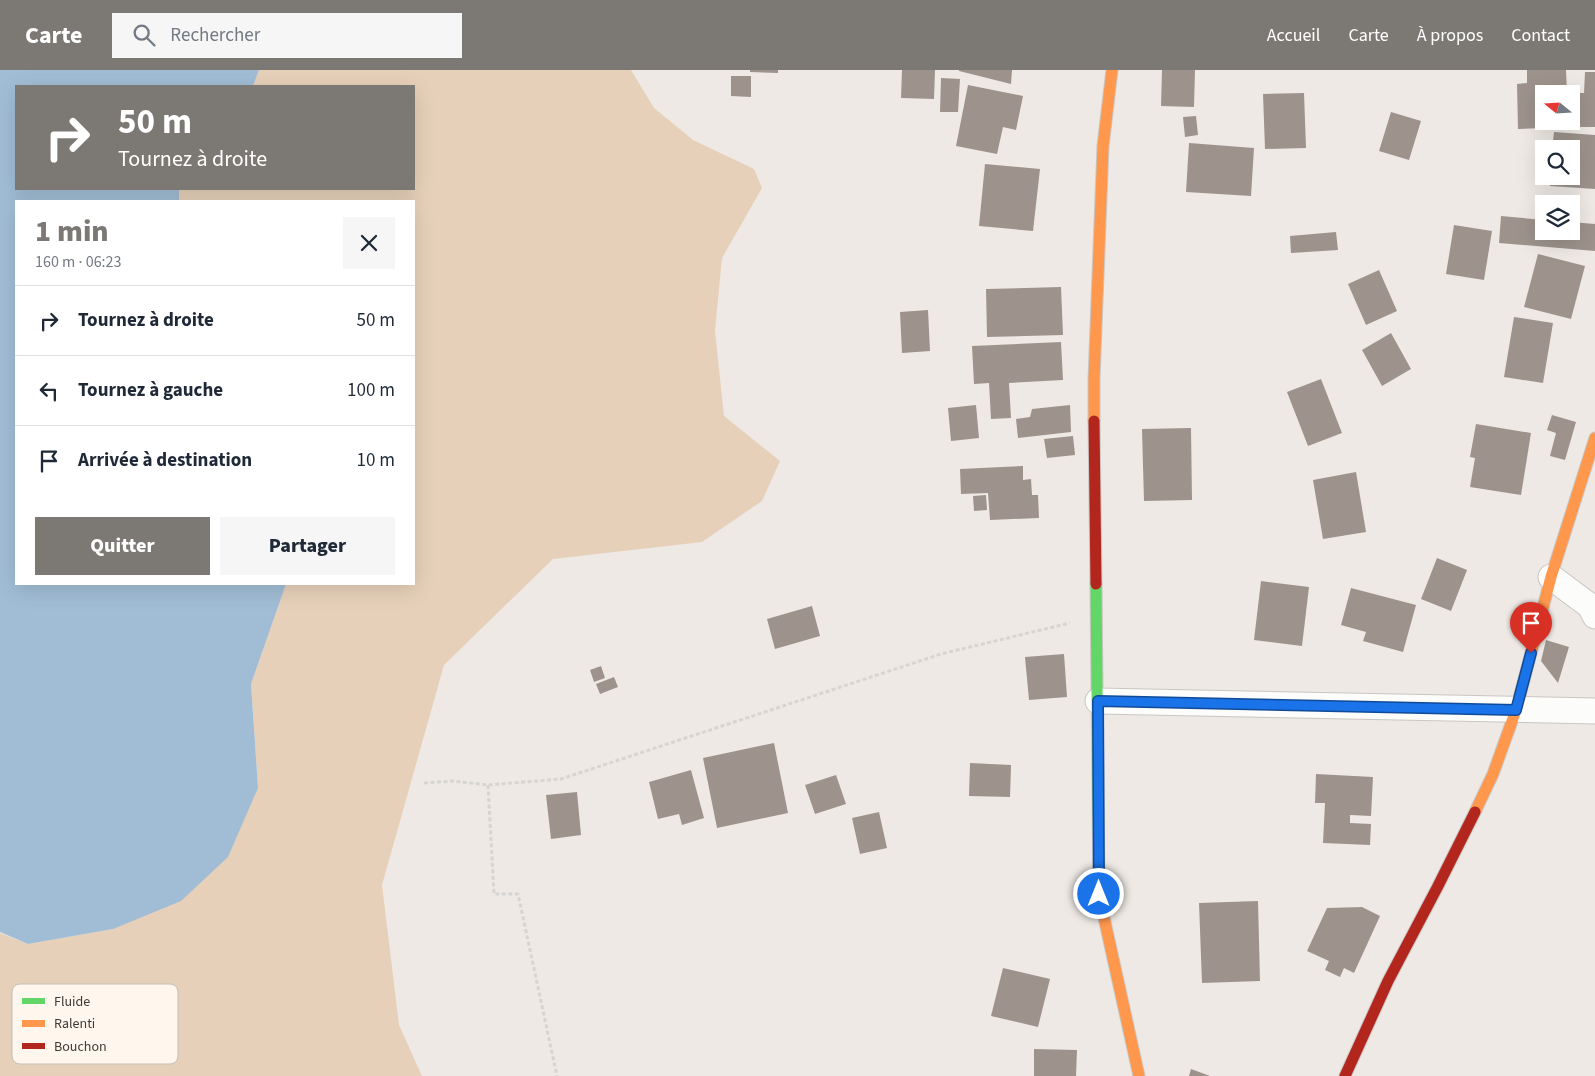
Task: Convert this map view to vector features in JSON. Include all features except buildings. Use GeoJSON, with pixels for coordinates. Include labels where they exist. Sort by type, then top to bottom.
{"type":"FeatureCollection","features":[{"type":"Feature","properties":{"kind":"street"},"geometry":{"type":"LineString","coordinates":[[1112,70],[1103,146],[1095,369],[1099,894],[1139,1076]]}},
{"type":"Feature","properties":{"kind":"street"},"geometry":{"type":"LineString","coordinates":[[1345,1076],[1388,981],[1438,886],[1493,774],[1516,710],[1551,577],[1595,438]]}},
{"type":"Feature","properties":{"kind":"street"},"geometry":{"type":"LineString","coordinates":[[1551,577],[1590,606],[1595,616]]}},
{"type":"Feature","properties":{"kind":"street"},"geometry":{"type":"LineString","coordinates":[[1098,701],[1595,711]]}},
{"type":"Feature","properties":{"kind":"path"},"geometry":{"type":"LineString","coordinates":[[424,783],[453,781],[488,785],[561,779],[941,654],[1097,617]]}},
{"type":"Feature","properties":{"kind":"path"},"geometry":{"type":"LineString","coordinates":[[488,785],[494,894],[518,894],[557,1076]]}},
{"type":"Feature","properties":{"kind":"shaded area"},"geometry":{"type":"Polygon","coordinates":[[[259,70],[631,70],[654,108],[693,140],[754,169],[762,188],[722,258],[715,331],[724,416],[780,461],[762,501],[702,542],[553,559],[444,665],[382,885],[399,1025],[422,1076],[0,1076],[0,933],[28,944],[113,929],[258,788],[251,684],[286,585],[415,585],[415,200],[179,200],[179,190],[415,190],[415,85],[253,85],[259,70]]]}},
{"type":"Feature","properties":{"kind":"water"},"geometry":{"type":"Polygon","coordinates":[[[0,70],[259,70],[253,85],[15,85],[15,190],[179,190],[179,200],[15,200],[15,585],[286,585],[251,684],[258,788],[228,857],[181,901],[113,929],[28,944],[0,932],[0,70]]]}},
{"type":"Feature","properties":{"kind":"traffic: fast"},"geometry":{"type":"LineString","coordinates":[[1096,584],[1099,894],[1103,913]]}},
{"type":"Feature","properties":{"kind":"traffic: slow"},"geometry":{"type":"LineString","coordinates":[[1094,421],[1103,146],[1112,70]]}},
{"type":"Feature","properties":{"kind":"traffic: slow"},"geometry":{"type":"LineString","coordinates":[[1475,812],[1493,774],[1516,710],[1551,577],[1595,438]]}},
{"type":"Feature","properties":{"kind":"traffic: slow"},"geometry":{"type":"LineString","coordinates":[[1103,913],[1139,1076]]}},
{"type":"Feature","properties":{"kind":"traffic: jam"},"geometry":{"type":"LineString","coordinates":[[1094,421],[1096,584]]}},
{"type":"Feature","properties":{"kind":"traffic: jam"},"geometry":{"type":"LineString","coordinates":[[1345,1076],[1388,981],[1475,812]]}},
{"type":"Feature","properties":{"kind":"route"},"geometry":{"type":"LineString","coordinates":[[1099,894],[1098,701],[1516,710],[1531,653]]}}]}
